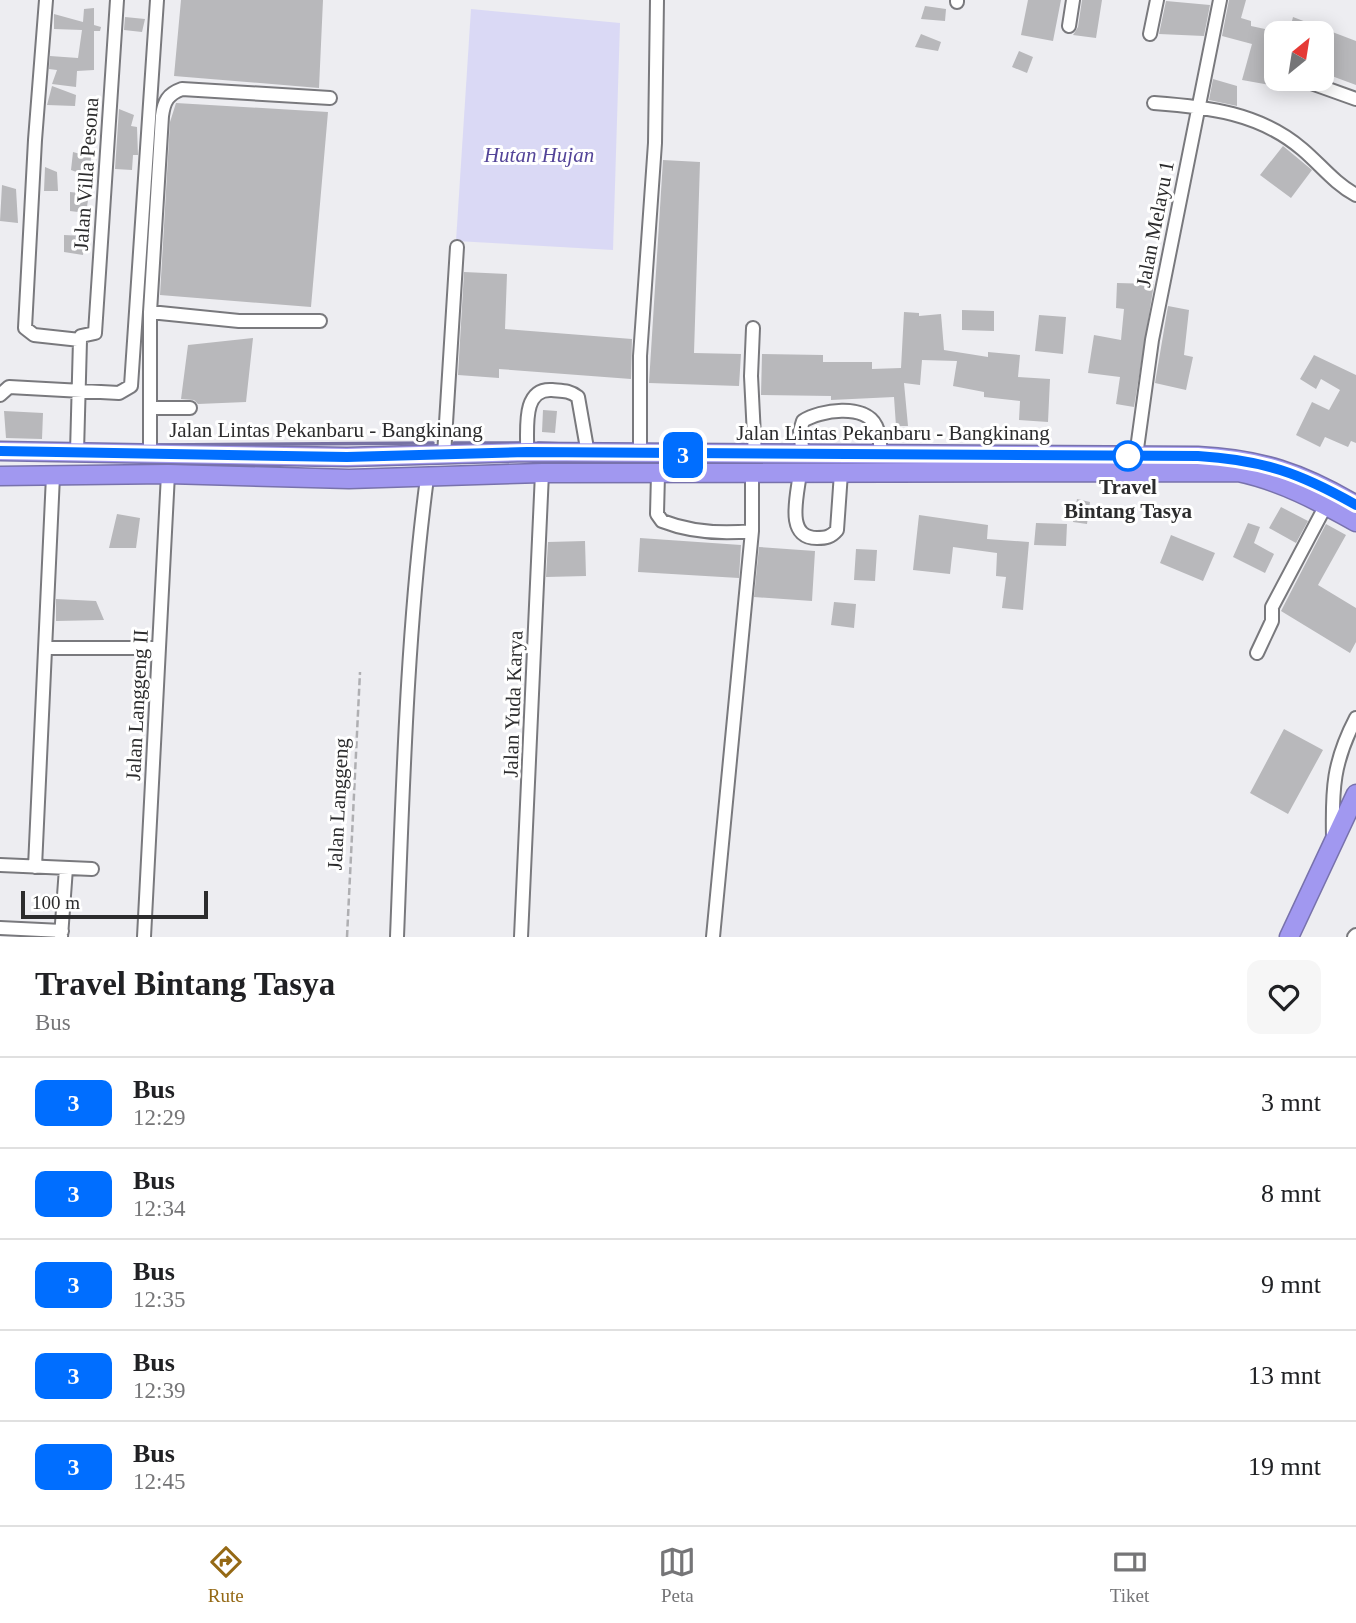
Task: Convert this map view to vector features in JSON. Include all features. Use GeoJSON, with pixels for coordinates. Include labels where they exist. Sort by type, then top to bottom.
{"type":"FeatureCollection","features":[{"type":"Feature","properties":{"kind":"highway","name":"Jalan Lintas Pekanbaru - Bangkinang"},"geometry":{"type":"LineString","coordinates":[[0,451],[347,457],[527,452],[640,455],[754,464],[801,464],[881,454],[1223,458],[1272,465],[1303,477],[1356,505]]}},
{"type":"Feature","properties":{"kind":"highway"},"geometry":{"type":"LineString","coordinates":[[347,457],[349,479]]}},
{"type":"Feature","properties":{"kind":"highway","name":"Jalan Lintas Pekanbaru - Bangkinang"},"geometry":{"type":"LineString","coordinates":[[0,476],[168,474],[349,479],[426,478],[542,473],[658,474],[754,464]]}},
{"type":"Feature","properties":{"kind":"highway","name":"Jalan Lintas Pekanbaru - Bangkinang"},"geometry":{"type":"LineString","coordinates":[[801,464],[841,473],[1157,470],[1238,472],[1266,478],[1356,522]]}},
{"type":"Feature","properties":{"kind":"highway"},"geometry":{"type":"LineString","coordinates":[[1289,937],[1356,794]]}},
{"type":"Feature","properties":{"kind":"street"},"geometry":{"type":"LineString","coordinates":[[46,0],[34,140],[25,328],[34,335],[80,340],[77,452]]}},
{"type":"Feature","properties":{"kind":"street","name":"Jalan Villa Pesona"},"geometry":{"type":"LineString","coordinates":[[80,340],[81,336],[95,333],[117,0]]}},
{"type":"Feature","properties":{"kind":"street"},"geometry":{"type":"LineString","coordinates":[[0,395],[9,387],[77,392],[127,392],[134,378],[157,0]]}},
{"type":"Feature","properties":{"kind":"street"},"geometry":{"type":"LineString","coordinates":[[640,455],[640,356],[655,143],[657,0]]}},
{"type":"Feature","properties":{"kind":"street"},"geometry":{"type":"LineString","coordinates":[[1069,26],[1073,0]]}},
{"type":"Feature","properties":{"kind":"street"},"geometry":{"type":"LineString","coordinates":[[1150,34],[1157,0]]}},
{"type":"Feature","properties":{"kind":"street","name":"Jalan Melayu 1"},"geometry":{"type":"LineString","coordinates":[[1136,456],[1152,340],[1220,0]]}},
{"type":"Feature","properties":{"kind":"street"},"geometry":{"type":"LineString","coordinates":[[150,452],[150,312],[164,103],[172,93],[182,89],[330,98]]}},
{"type":"Feature","properties":{"kind":"street"},"geometry":{"type":"LineString","coordinates":[[1334,91],[1356,99]]}},
{"type":"Feature","properties":{"kind":"street"},"geometry":{"type":"LineString","coordinates":[[1154,103],[1232,112],[1256,121],[1301,149],[1335,182],[1356,195]]}},
{"type":"Feature","properties":{"kind":"street"},"geometry":{"type":"LineString","coordinates":[[444,456],[457,247]]}},
{"type":"Feature","properties":{"kind":"street"},"geometry":{"type":"LineString","coordinates":[[150,312],[239,321],[320,321]]}},
{"type":"Feature","properties":{"kind":"street"},"geometry":{"type":"LineString","coordinates":[[713,937],[752,531],[753,328]]}},
{"type":"Feature","properties":{"kind":"street"},"geometry":{"type":"LineString","coordinates":[[527,452],[529,405],[533,396],[545,390],[570,391],[578,397],[588,454]]}},
{"type":"Feature","properties":{"kind":"street"},"geometry":{"type":"LineString","coordinates":[[152,408],[190,408]]}},
{"type":"Feature","properties":{"kind":"street"},"geometry":{"type":"LineString","coordinates":[[841,473],[837,530],[826,538],[806,538],[798,532],[795,523],[801,464],[800,431],[803,421],[826,412],[860,412],[876,425],[881,454]]}},
{"type":"Feature","properties":{"kind":"street","name":"Jalan Yuda Karya"},"geometry":{"type":"LineString","coordinates":[[521,937],[542,473]]}},
{"type":"Feature","properties":{"kind":"street","name":"Jalan Langgeng II"},"geometry":{"type":"LineString","coordinates":[[144,937],[168,474]]}},
{"type":"Feature","properties":{"kind":"street"},"geometry":{"type":"LineString","coordinates":[[658,474],[657,514],[662,521],[713,532],[752,531]]}},
{"type":"Feature","properties":{"kind":"street"},"geometry":{"type":"LineString","coordinates":[[35,867],[53,476]]}},
{"type":"Feature","properties":{"kind":"street"},"geometry":{"type":"LineString","coordinates":[[397,937],[416,557],[426,478]]}},
{"type":"Feature","properties":{"kind":"street"},"geometry":{"type":"LineString","coordinates":[[1257,653],[1272,621],[1272,607],[1326,505]]}},
{"type":"Feature","properties":{"kind":"street"},"geometry":{"type":"LineString","coordinates":[[47,648],[159,648]]}},
{"type":"Feature","properties":{"kind":"street"},"geometry":{"type":"LineString","coordinates":[[1334,845],[1333,777],[1337,760],[1356,718]]}},
{"type":"Feature","properties":{"kind":"street"},"geometry":{"type":"LineString","coordinates":[[0,865],[92,869]]}},
{"type":"Feature","properties":{"kind":"street"},"geometry":{"type":"LineString","coordinates":[[0,928],[61,934],[66,868]]}},
{"type":"Feature","properties":{"kind":"path","name":"Jalan Langgeng"},"geometry":{"type":"LineString","coordinates":[[347,937],[360,672]]}},
{"type":"Feature","properties":{"kind":"green space","name":"Hutan Hujan"},"geometry":{"type":"Polygon","coordinates":[[[471,9],[620,23],[613,250],[456,241],[471,9]]]}},
{"type":"Feature","properties":{"kind":"building"},"geometry":{"type":"Polygon","coordinates":[[[181,0],[323,0],[319,88],[174,76],[181,0]]]}},
{"type":"Feature","properties":{"kind":"building"},"geometry":{"type":"Polygon","coordinates":[[[1028,0],[1061,0],[1053,41],[1021,35],[1028,0]]]}},
{"type":"Feature","properties":{"kind":"building"},"geometry":{"type":"Polygon","coordinates":[[[1082,0],[1102,0],[1096,38],[1073,35],[1078,27],[1082,0]]]}},
{"type":"Feature","properties":{"kind":"building"},"geometry":{"type":"Polygon","coordinates":[[[1229,0],[1246,0],[1241,18],[1251,21],[1251,26],[1264,29],[1264,84],[1242,80],[1252,44],[1222,36],[1229,0]]]}},
{"type":"Feature","properties":{"kind":"building"},"geometry":{"type":"Polygon","coordinates":[[[1166,1],[1210,5],[1204,36],[1159,34],[1166,1]]]}},
{"type":"Feature","properties":{"kind":"building"},"geometry":{"type":"Polygon","coordinates":[[[925,6],[946,9],[945,21],[921,19],[925,6]]]}},
{"type":"Feature","properties":{"kind":"building"},"geometry":{"type":"Polygon","coordinates":[[[94,8],[94,25],[101,27],[100,31],[94,31],[94,70],[77,71],[76,87],[52,84],[57,70],[49,69],[50,56],[78,58],[82,30],[54,29],[54,14],[83,22],[84,9],[94,8]]]}},
{"type":"Feature","properties":{"kind":"building"},"geometry":{"type":"Polygon","coordinates":[[[125,17],[145,19],[142,32],[124,30],[125,17]]]}},
{"type":"Feature","properties":{"kind":"building"},"geometry":{"type":"Polygon","coordinates":[[[1334,33],[1356,41],[1356,85],[1334,77],[1334,33]]]}},
{"type":"Feature","properties":{"kind":"building"},"geometry":{"type":"Polygon","coordinates":[[[921,34],[941,42],[938,51],[915,47],[921,34]]]}},
{"type":"Feature","properties":{"kind":"building"},"geometry":{"type":"Polygon","coordinates":[[[1019,51],[1033,57],[1027,73],[1012,67],[1019,51]]]}},
{"type":"Feature","properties":{"kind":"building"},"geometry":{"type":"Polygon","coordinates":[[[1213,79],[1237,86],[1237,106],[1209,100],[1213,79]]]}},
{"type":"Feature","properties":{"kind":"building"},"geometry":{"type":"Polygon","coordinates":[[[52,86],[76,95],[75,106],[47,105],[52,86]]]}},
{"type":"Feature","properties":{"kind":"building"},"geometry":{"type":"Polygon","coordinates":[[[176,103],[328,112],[311,307],[160,295],[170,122],[176,103]]]}},
{"type":"Feature","properties":{"kind":"building"},"geometry":{"type":"Polygon","coordinates":[[[119,109],[134,115],[131,126],[137,127],[138,155],[133,155],[132,170],[115,169],[119,109]]]}},
{"type":"Feature","properties":{"kind":"building"},"geometry":{"type":"Polygon","coordinates":[[[1283,146],[1312,170],[1291,198],[1260,175],[1283,146]]]}},
{"type":"Feature","properties":{"kind":"building"},"geometry":{"type":"Polygon","coordinates":[[[73,152],[91,157],[90,177],[71,170],[73,152]]]}},
{"type":"Feature","properties":{"kind":"building"},"geometry":{"type":"Polygon","coordinates":[[[663,160],[700,162],[694,353],[741,354],[739,386],[649,383],[663,160]]]}},
{"type":"Feature","properties":{"kind":"building"},"geometry":{"type":"Polygon","coordinates":[[[45,167],[57,172],[58,191],[44,191],[45,167]]]}},
{"type":"Feature","properties":{"kind":"building"},"geometry":{"type":"Polygon","coordinates":[[[2,185],[16,189],[18,223],[0,221],[2,185]]]}},
{"type":"Feature","properties":{"kind":"building"},"geometry":{"type":"Polygon","coordinates":[[[70,192],[89,194],[86,213],[70,211],[70,192]]]}},
{"type":"Feature","properties":{"kind":"building"},"geometry":{"type":"Polygon","coordinates":[[[64,235],[85,236],[83,255],[64,252],[64,235]]]}},
{"type":"Feature","properties":{"kind":"building"},"geometry":{"type":"Polygon","coordinates":[[[464,272],[507,274],[505,329],[632,339],[631,379],[499,369],[499,378],[458,375],[464,272]]]}},
{"type":"Feature","properties":{"kind":"building"},"geometry":{"type":"Polygon","coordinates":[[[1117,283],[1154,284],[1134,407],[1116,404],[1120,377],[1088,373],[1094,335],[1121,340],[1124,309],[1116,308],[1117,283]]]}},
{"type":"Feature","properties":{"kind":"building"},"geometry":{"type":"Polygon","coordinates":[[[1168,306],[1189,310],[1184,355],[1193,357],[1186,390],[1155,383],[1168,306]]]}},
{"type":"Feature","properties":{"kind":"building"},"geometry":{"type":"Polygon","coordinates":[[[962,310],[994,311],[994,331],[962,330],[962,310]]]}},
{"type":"Feature","properties":{"kind":"building"},"geometry":{"type":"Polygon","coordinates":[[[904,312],[919,313],[919,316],[941,314],[944,350],[988,357],[988,352],[1020,355],[1018,377],[1050,379],[1048,422],[1019,420],[1020,401],[984,397],[984,392],[953,386],[957,361],[922,360],[920,385],[904,383],[908,426],[896,426],[894,397],[831,400],[831,396],[761,395],[762,354],[823,355],[823,362],[872,362],[872,369],[901,368],[904,312]]]}},
{"type":"Feature","properties":{"kind":"building"},"geometry":{"type":"Polygon","coordinates":[[[1039,315],[1066,317],[1063,354],[1035,351],[1039,315]]]}},
{"type":"Feature","properties":{"kind":"building"},"geometry":{"type":"Polygon","coordinates":[[[253,338],[246,402],[198,404],[194,400],[181,399],[188,345],[253,338]]]}},
{"type":"Feature","properties":{"kind":"building"},"geometry":{"type":"Polygon","coordinates":[[[1314,355],[1356,375],[1356,443],[1351,441],[1348,447],[1325,437],[1320,447],[1296,435],[1312,402],[1329,410],[1340,390],[1321,379],[1316,389],[1300,379],[1314,355]]]}},
{"type":"Feature","properties":{"kind":"building"},"geometry":{"type":"Polygon","coordinates":[[[543,410],[557,411],[555,433],[542,432],[543,410]]]}},
{"type":"Feature","properties":{"kind":"building"},"geometry":{"type":"Polygon","coordinates":[[[4,411],[43,413],[42,439],[6,438],[4,411]]]}},
{"type":"Feature","properties":{"kind":"building"},"geometry":{"type":"Polygon","coordinates":[[[1077,499],[1090,502],[1087,524],[1073,522],[1077,499]]]}},
{"type":"Feature","properties":{"kind":"building"},"geometry":{"type":"Polygon","coordinates":[[[1281,507],[1308,521],[1296,543],[1269,528],[1281,507]]]}},
{"type":"Feature","properties":{"kind":"building"},"geometry":{"type":"Polygon","coordinates":[[[117,514],[140,518],[136,548],[109,548],[117,514]]]}},
{"type":"Feature","properties":{"kind":"building"},"geometry":{"type":"Polygon","coordinates":[[[919,515],[988,525],[987,539],[1029,542],[1023,610],[1002,608],[1006,577],[996,576],[997,553],[953,547],[950,574],[913,570],[919,515]]]}},
{"type":"Feature","properties":{"kind":"building"},"geometry":{"type":"Polygon","coordinates":[[[1036,523],[1067,524],[1066,546],[1034,545],[1036,523]]]}},
{"type":"Feature","properties":{"kind":"building"},"geometry":{"type":"Polygon","coordinates":[[[1248,523],[1260,527],[1254,543],[1274,554],[1265,573],[1233,557],[1248,523]]]}},
{"type":"Feature","properties":{"kind":"building"},"geometry":{"type":"Polygon","coordinates":[[[1326,524],[1346,535],[1318,585],[1356,608],[1356,642],[1350,653],[1281,611],[1326,524]]]}},
{"type":"Feature","properties":{"kind":"building"},"geometry":{"type":"Polygon","coordinates":[[[1171,535],[1215,553],[1203,581],[1160,563],[1171,535]]]}},
{"type":"Feature","properties":{"kind":"building"},"geometry":{"type":"Polygon","coordinates":[[[640,538],[741,545],[739,578],[638,572],[640,538]]]}},
{"type":"Feature","properties":{"kind":"building"},"geometry":{"type":"Polygon","coordinates":[[[585,541],[586,576],[546,577],[548,542],[585,541]]]}},
{"type":"Feature","properties":{"kind":"building"},"geometry":{"type":"Polygon","coordinates":[[[759,547],[815,551],[812,601],[754,597],[759,547]]]}},
{"type":"Feature","properties":{"kind":"building"},"geometry":{"type":"Polygon","coordinates":[[[856,549],[877,550],[875,581],[854,580],[856,549]]]}},
{"type":"Feature","properties":{"kind":"building"},"geometry":{"type":"Polygon","coordinates":[[[56,599],[96,601],[104,620],[56,621],[56,599]]]}},
{"type":"Feature","properties":{"kind":"building"},"geometry":{"type":"Polygon","coordinates":[[[834,602],[856,604],[854,628],[831,625],[834,602]]]}},
{"type":"Feature","properties":{"kind":"building"},"geometry":{"type":"Polygon","coordinates":[[[1284,729],[1323,750],[1288,814],[1250,793],[1284,729]]]}},
{"type":"Feature","properties":{"kind":"waterway"},"geometry":{"type":"LineString","coordinates":[[159,445],[433,443]]}},
{"type":"Feature","properties":{"kind":"waterway"},"geometry":{"type":"LineString","coordinates":[[454,443],[522,443]]}},
{"type":"Feature","properties":{"kind":"waterway"},"geometry":{"type":"LineString","coordinates":[[538,443],[566,444]]}},
{"type":"Feature","properties":{"kind":"bus line","name":"3"},"geometry":{"type":"LineString","coordinates":[[0,451],[347,457],[527,452],[755,456],[1198,456],[1242,459],[1272,465],[1303,477],[1356,505]]}},
{"type":"Feature","properties":{"kind":"place","name":"Travel Bintang Tasya"},"geometry":{"type":"Point","coordinates":[1128,456]}}]}
